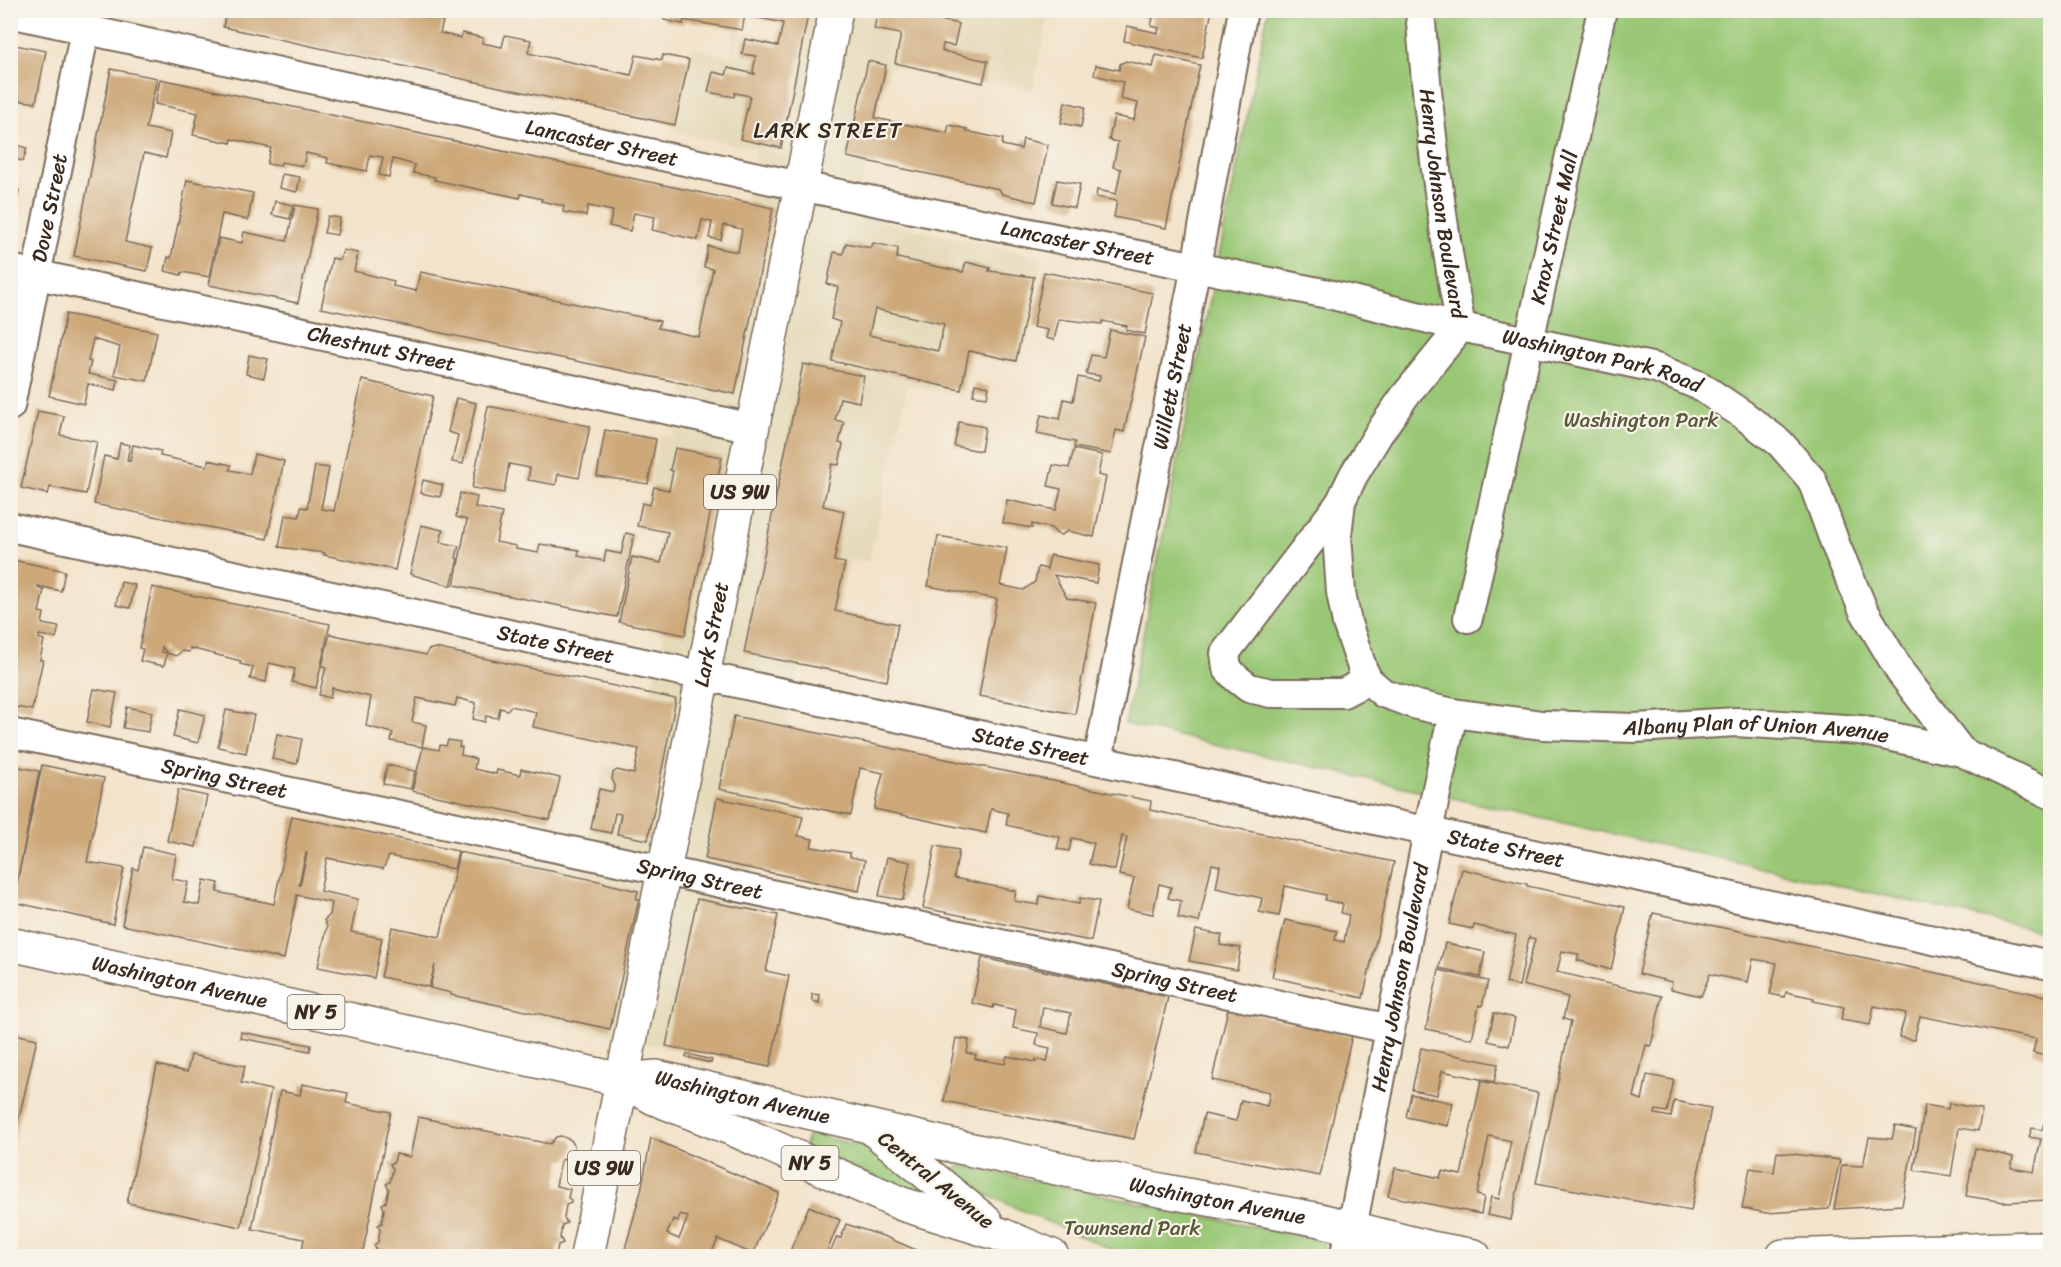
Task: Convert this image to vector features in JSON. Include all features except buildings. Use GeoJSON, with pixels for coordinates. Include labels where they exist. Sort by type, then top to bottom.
{"type":"FeatureCollection","features":[{"type":"Feature","properties":{"kind":"main road","name":"Lark Street"},"geometry":{"type":"LineString","coordinates":[[587,1257],[836,10]]}},
{"type":"Feature","properties":{"kind":"main road","name":"Washington Avenue"},"geometry":{"type":"LineString","coordinates":[[10,944],[622,1080],[657,1077],[1160,1190],[1320,1220],[1348,1242],[1431,1248],[1474,1257]]}},
{"type":"Feature","properties":{"kind":"main road","name":"Central Avenue"},"geometry":{"type":"LineString","coordinates":[[622,1080],[654,1098],[735,1130],[902,1204],[1002,1234],[1052,1257]]}},
{"type":"Feature","properties":{"kind":"main road","name":"Central Avenue"},"geometry":{"type":"LineString","coordinates":[[870,1126],[935,1182],[1002,1234]]}},
{"type":"Feature","properties":{"kind":"main road"},"geometry":{"type":"LineString","coordinates":[[1783,1257],[2034,1248],[2050,1256]]}},
{"type":"Feature","properties":{"kind":"street","name":"Willett Street"},"geometry":{"type":"LineString","coordinates":[[1098,760],[1196,266],[1243,10]]}},
{"type":"Feature","properties":{"kind":"street","name":"Henry Johnson Boulevard"},"geometry":{"type":"LineString","coordinates":[[1368,680],[1355,651],[1341,592],[1337,535],[1341,501],[1379,433],[1404,397],[1461,327],[1439,195],[1420,10]]}},
{"type":"Feature","properties":{"kind":"street","name":"Knox Street Mall"},"geometry":{"type":"LineString","coordinates":[[1468,618],[1602,10]]}},
{"type":"Feature","properties":{"kind":"street","name":"Lancaster Street"},"geometry":{"type":"LineString","coordinates":[[10,13],[87,20],[801,186],[1196,266]]}},
{"type":"Feature","properties":{"kind":"street","name":"Dove Street"},"geometry":{"type":"LineString","coordinates":[[10,406],[23,272],[87,20]]}},
{"type":"Feature","properties":{"kind":"street","name":"Washington Park Road"},"geometry":{"type":"LineString","coordinates":[[1196,266],[1328,294],[1461,327],[1656,368],[1706,390],[1780,443],[1812,480],[1836,546],[1863,609],[1901,673],[1962,752]]}},
{"type":"Feature","properties":{"kind":"street","name":"Chestnut Street"},"geometry":{"type":"LineString","coordinates":[[23,272],[753,428]]}},
{"type":"Feature","properties":{"kind":"street"},"geometry":{"type":"LineString","coordinates":[[1341,501],[1225,653],[1227,668],[1249,688],[1271,693],[1343,693],[1368,680],[1383,693],[1417,705],[1453,713]]}},
{"type":"Feature","properties":{"kind":"street","name":"State Street"},"geometry":{"type":"LineString","coordinates":[[10,527],[2050,965]]}},
{"type":"Feature","properties":{"kind":"street","name":"Henry Johnson Boulevard"},"geometry":{"type":"LineString","coordinates":[[1348,1242],[1453,713]]}},
{"type":"Feature","properties":{"kind":"street","name":"Albany Plan of Union Avenue"},"geometry":{"type":"LineString","coordinates":[[1453,713],[1542,725],[1635,728],[1736,722],[1860,730],[1962,752],[2050,794]]}},
{"type":"Feature","properties":{"kind":"street","name":"Spring Street"},"geometry":{"type":"LineString","coordinates":[[10,733],[664,871],[1390,1029]]}},
{"type":"Feature","properties":{"kind":"shaded area"},"geometry":{"type":"Polygon","coordinates":[[[782,11],[1050,11],[1032,89],[890,66],[854,215],[1043,258],[1018,366],[973,356],[964,396],[908,384],[869,562],[850,559],[824,672],[799,667],[770,801],[807,810],[797,858],[741,843],[727,898],[754,905],[730,1010],[702,1006],[692,1054],[429,994],[459,846],[580,871],[605,764],[632,769],[664,635],[641,629],[660,534],[636,529],[641,499],[647,500],[660,434],[673,437],[704,290],[697,288],[707,242],[735,247],[756,149],[674,132],[691,47],[730,56],[734,31],[776,38],[782,11]]]}},
{"type":"Feature","properties":{"kind":"green space","name":"Washington Park"},"geometry":{"type":"Polygon","coordinates":[[[1268,11],[2050,11],[2050,933],[1125,724],[1268,11]]]}},
{"type":"Feature","properties":{"kind":"green space"},"geometry":{"type":"Polygon","coordinates":[[[809,1133],[872,1149],[927,1191],[925,1199],[804,1147],[809,1133]]]}},
{"type":"Feature","properties":{"kind":"green space","name":"Townsend Park"},"geometry":{"type":"Polygon","coordinates":[[[960,1165],[1325,1241],[1321,1256],[1126,1256],[959,1183],[951,1174],[960,1165]]]}},
{"type":"Feature","properties":{"kind":"district","name":"LARK STREET"},"geometry":{"type":"Point","coordinates":[828,130]}}]}
